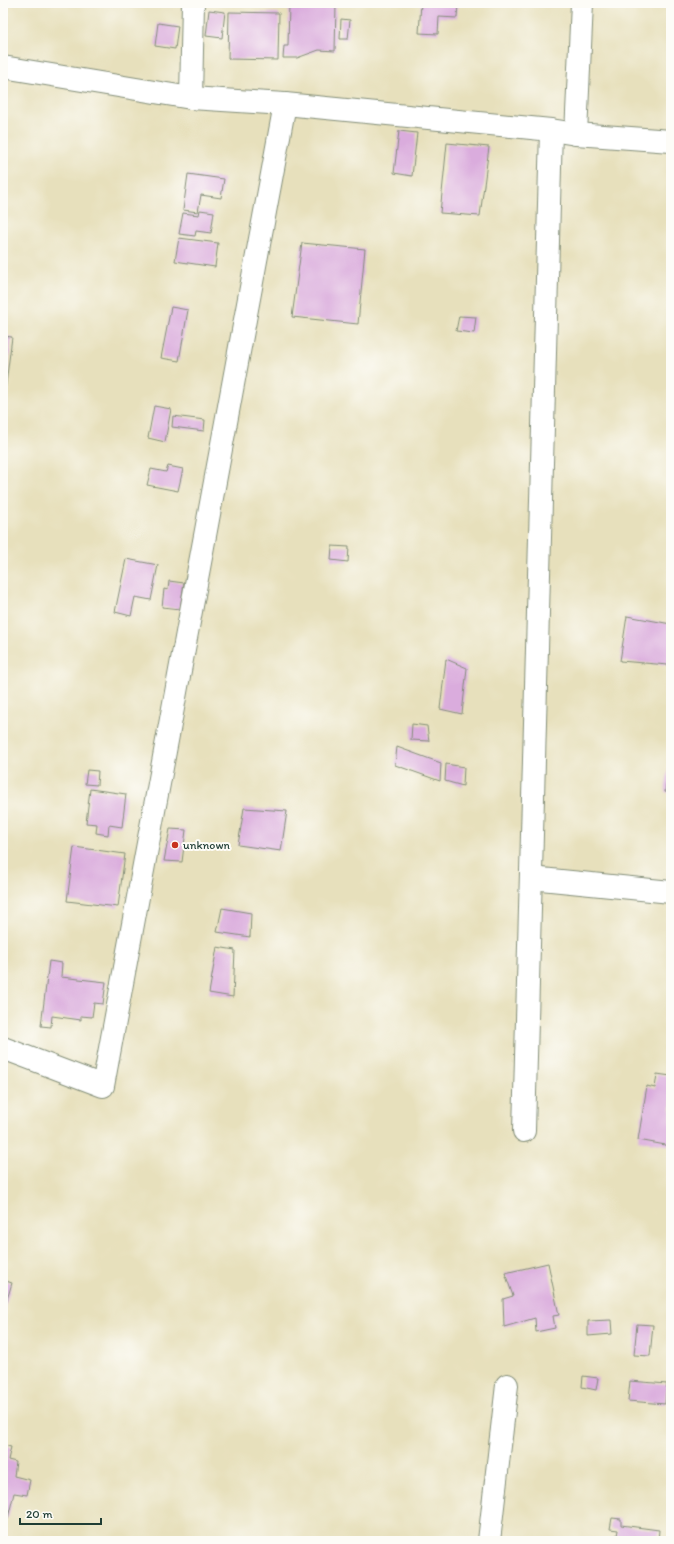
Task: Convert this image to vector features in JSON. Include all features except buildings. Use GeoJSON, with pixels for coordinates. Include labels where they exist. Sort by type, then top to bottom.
{"type":"FeatureCollection","features":[{"type":"Feature","properties":{"kind":"street"},"geometry":{"type":"LineString","coordinates":[[191,98],[193,3]]}},
{"type":"Feature","properties":{"kind":"street"},"geometry":{"type":"LineString","coordinates":[[576,134],[582,3]]}},
{"type":"Feature","properties":{"kind":"street"},"geometry":{"type":"LineString","coordinates":[[3,67],[191,98],[285,104],[551,130],[576,134],[671,141]]}},
{"type":"Feature","properties":{"kind":"street"},"geometry":{"type":"LineString","coordinates":[[3,1048],[103,1086],[285,104]]}},
{"type":"Feature","properties":{"kind":"street"},"geometry":{"type":"LineString","coordinates":[[524,1131],[551,130]]}},
{"type":"Feature","properties":{"kind":"street"},"geometry":{"type":"LineString","coordinates":[[531,878],[671,892]]}},
{"type":"Feature","properties":{"kind":"street"},"geometry":{"type":"LineString","coordinates":[[489,1541],[506,1385]]}},
{"type":"Feature","properties":{"kind":"place","name":"unknown"},"geometry":{"type":"Point","coordinates":[175,845]}}]}
